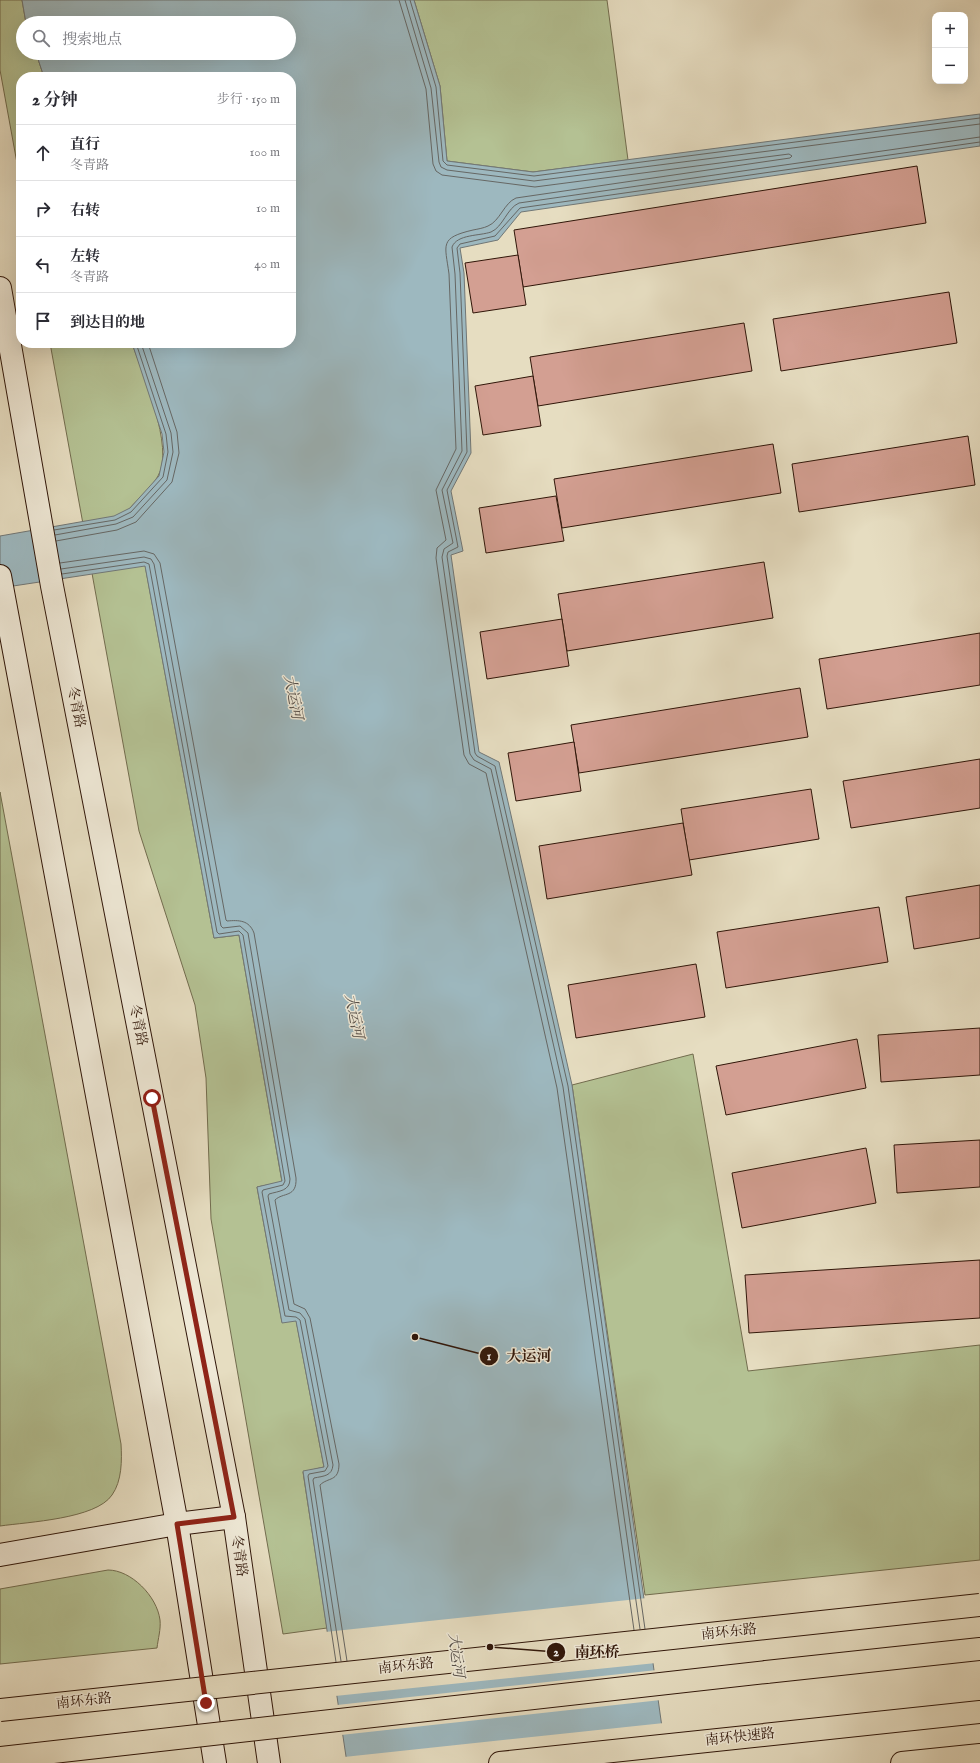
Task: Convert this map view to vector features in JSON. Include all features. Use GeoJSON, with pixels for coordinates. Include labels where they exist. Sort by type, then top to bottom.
{"type":"FeatureCollection","features":[{"type":"Feature","properties":{"kind":"main road","name":"冬青路"},"geometry":{"type":"LineString","coordinates":[[0,288],[52,586],[234,1517],[269,1763]]}},
{"type":"Feature","properties":{"kind":"main road"},"geometry":{"type":"LineString","coordinates":[[2,586],[177,1524],[215,1763]]}},
{"type":"Feature","properties":{"kind":"main road"},"geometry":{"type":"LineString","coordinates":[[0,1555],[177,1524],[234,1517]]}},
{"type":"Feature","properties":{"kind":"main road","name":"南环东路"},"geometry":{"type":"LineString","coordinates":[[0,1710],[980,1605]]}},
{"type":"Feature","properties":{"kind":"main road"},"geometry":{"type":"LineString","coordinates":[[0,1758],[980,1649]]}},
{"type":"Feature","properties":{"kind":"main road","name":"南环快速路"},"geometry":{"type":"LineString","coordinates":[[500,1763],[980,1712]]}},
{"type":"Feature","properties":{"kind":"main road"},"geometry":{"type":"LineString","coordinates":[[902,1763],[980,1755]]}},
{"type":"Feature","properties":{"kind":"green space"},"geometry":{"type":"Polygon","coordinates":[[[0,0],[22,0],[25,16],[16,16],[16,60],[38,60],[42,72],[16,72],[16,158],[0,70],[0,0]]]}},
{"type":"Feature","properties":{"kind":"green space"},"geometry":{"type":"Polygon","coordinates":[[[414,0],[607,0],[628,160],[533,172],[447,161],[440,86],[414,0]]]}},
{"type":"Feature","properties":{"kind":"green space"},"geometry":{"type":"Polygon","coordinates":[[[51,348],[134,348],[149,391],[160,430],[163,448],[162,463],[158,476],[130,508],[145,565],[214,938],[239,935],[282,1182],[257,1187],[282,1322],[296,1320],[324,1467],[303,1472],[327,1628],[283,1634],[211,1219],[206,1078],[195,1005],[139,831],[51,348]]]}},
{"type":"Feature","properties":{"kind":"green space"},"geometry":{"type":"Polygon","coordinates":[[[0,792],[121,1444],[121,1470],[118,1483],[112,1495],[104,1503],[92,1509],[77,1514],[44,1521],[0,1526],[0,792]]]}},
{"type":"Feature","properties":{"kind":"green space"},"geometry":{"type":"Polygon","coordinates":[[[693,1054],[748,1371],[980,1345],[980,1560],[645,1595],[572,1085],[693,1054]]]}},
{"type":"Feature","properties":{"kind":"green space"},"geometry":{"type":"Polygon","coordinates":[[[108,1570],[117,1571],[134,1579],[142,1586],[154,1602],[160,1620],[157,1648],[0,1664],[0,1589],[108,1570]]]}},
{"type":"Feature","properties":{"kind":"water"},"geometry":{"type":"Polygon","coordinates":[[[22,0],[414,0],[440,86],[447,161],[533,172],[980,114],[980,146],[521,212],[498,240],[460,248],[464,273],[471,453],[451,491],[463,551],[451,555],[479,752],[499,762],[572,1085],[667,1763],[347,1763],[303,1471],[324,1467],[296,1321],[282,1323],[257,1187],[282,1181],[239,935],[214,938],[145,566],[0,588],[0,536],[114,516],[130,508],[159,476],[164,452],[162,434],[134,348],[296,348],[296,72],[42,72],[38,60],[296,60],[296,16],[25,16],[22,0]]]}},
{"type":"Feature","properties":{"kind":"pier"},"geometry":{"type":"Polygon","coordinates":[[[647,1598],[656,1663],[335,1696],[325,1632],[647,1598]]]}},
{"type":"Feature","properties":{"kind":"pier"},"geometry":{"type":"Polygon","coordinates":[[[657,1670],[661,1700],[341,1735],[337,1705],[657,1670]]]}},
{"type":"Feature","properties":{"kind":"pier"},"geometry":{"type":"Polygon","coordinates":[[[664,1723],[669,1763],[345,1763],[344,1757],[664,1723]]]}},
{"type":"Feature","properties":{"kind":"building"},"geometry":{"type":"Polygon","coordinates":[[[917,166],[926,223],[523,287],[514,230],[917,166]]]}},
{"type":"Feature","properties":{"kind":"building"},"geometry":{"type":"Polygon","coordinates":[[[518,255],[526,305],[473,313],[465,263],[518,255]]]}},
{"type":"Feature","properties":{"kind":"building"},"geometry":{"type":"Polygon","coordinates":[[[949,292],[957,343],[781,371],[773,319],[949,292]]]}},
{"type":"Feature","properties":{"kind":"building"},"geometry":{"type":"Polygon","coordinates":[[[744,323],[752,371],[538,406],[530,357],[744,323]]]}},
{"type":"Feature","properties":{"kind":"building"},"geometry":{"type":"Polygon","coordinates":[[[533,376],[541,426],[483,435],[475,386],[533,376]]]}},
{"type":"Feature","properties":{"kind":"building"},"geometry":{"type":"Polygon","coordinates":[[[968,436],[975,485],[799,512],[792,464],[968,436]]]}},
{"type":"Feature","properties":{"kind":"building"},"geometry":{"type":"Polygon","coordinates":[[[773,444],[781,493],[562,528],[554,479],[773,444]]]}},
{"type":"Feature","properties":{"kind":"building"},"geometry":{"type":"Polygon","coordinates":[[[556,496],[564,541],[486,553],[479,508],[556,496]]]}},
{"type":"Feature","properties":{"kind":"building"},"geometry":{"type":"Polygon","coordinates":[[[764,562],[773,618],[567,651],[558,594],[764,562]]]}},
{"type":"Feature","properties":{"kind":"building"},"geometry":{"type":"Polygon","coordinates":[[[562,619],[569,666],[487,679],[480,632],[562,619]]]}},
{"type":"Feature","properties":{"kind":"building"},"geometry":{"type":"Polygon","coordinates":[[[980,633],[980,685],[827,709],[819,659],[980,633]]]}},
{"type":"Feature","properties":{"kind":"building"},"geometry":{"type":"Polygon","coordinates":[[[800,688],[808,737],[579,773],[571,725],[800,688]]]}},
{"type":"Feature","properties":{"kind":"building"},"geometry":{"type":"Polygon","coordinates":[[[574,742],[581,791],[516,801],[508,753],[574,742]]]}},
{"type":"Feature","properties":{"kind":"building"},"geometry":{"type":"Polygon","coordinates":[[[980,759],[980,808],[851,828],[843,781],[980,759]]]}},
{"type":"Feature","properties":{"kind":"building"},"geometry":{"type":"Polygon","coordinates":[[[811,789],[819,839],[689,860],[681,809],[811,789]]]}},
{"type":"Feature","properties":{"kind":"building"},"geometry":{"type":"Polygon","coordinates":[[[683,823],[692,875],[547,899],[539,846],[683,823]]]}},
{"type":"Feature","properties":{"kind":"building"},"geometry":{"type":"Polygon","coordinates":[[[980,885],[980,938],[914,949],[906,897],[980,885]]]}},
{"type":"Feature","properties":{"kind":"building"},"geometry":{"type":"Polygon","coordinates":[[[879,907],[888,962],[726,988],[717,932],[879,907]]]}},
{"type":"Feature","properties":{"kind":"building"},"geometry":{"type":"Polygon","coordinates":[[[696,964],[705,1017],[576,1038],[568,985],[696,964]]]}},
{"type":"Feature","properties":{"kind":"building"},"geometry":{"type":"Polygon","coordinates":[[[980,1028],[980,1075],[881,1082],[878,1035],[980,1028]]]}},
{"type":"Feature","properties":{"kind":"building"},"geometry":{"type":"Polygon","coordinates":[[[857,1039],[866,1088],[726,1115],[716,1066],[857,1039]]]}},
{"type":"Feature","properties":{"kind":"building"},"geometry":{"type":"Polygon","coordinates":[[[980,1140],[980,1187],[897,1193],[894,1145],[980,1140]]]}},
{"type":"Feature","properties":{"kind":"building"},"geometry":{"type":"Polygon","coordinates":[[[866,1148],[876,1203],[742,1228],[732,1173],[866,1148]]]}},
{"type":"Feature","properties":{"kind":"building"},"geometry":{"type":"Polygon","coordinates":[[[980,1260],[980,1318],[749,1333],[745,1275],[980,1260]]]}},
{"type":"Feature","properties":{"kind":"place","name":"大运河"},"geometry":{"type":"Point","coordinates":[415,1337]}},
{"type":"Feature","properties":{"kind":"place","name":"南环桥"},"geometry":{"type":"Point","coordinates":[490,1647]}},
{"type":"Feature","properties":{"kind":"route"},"geometry":{"type":"LineString","coordinates":[[152,1098],[234,1517],[177,1524],[206,1703]]}}]}
